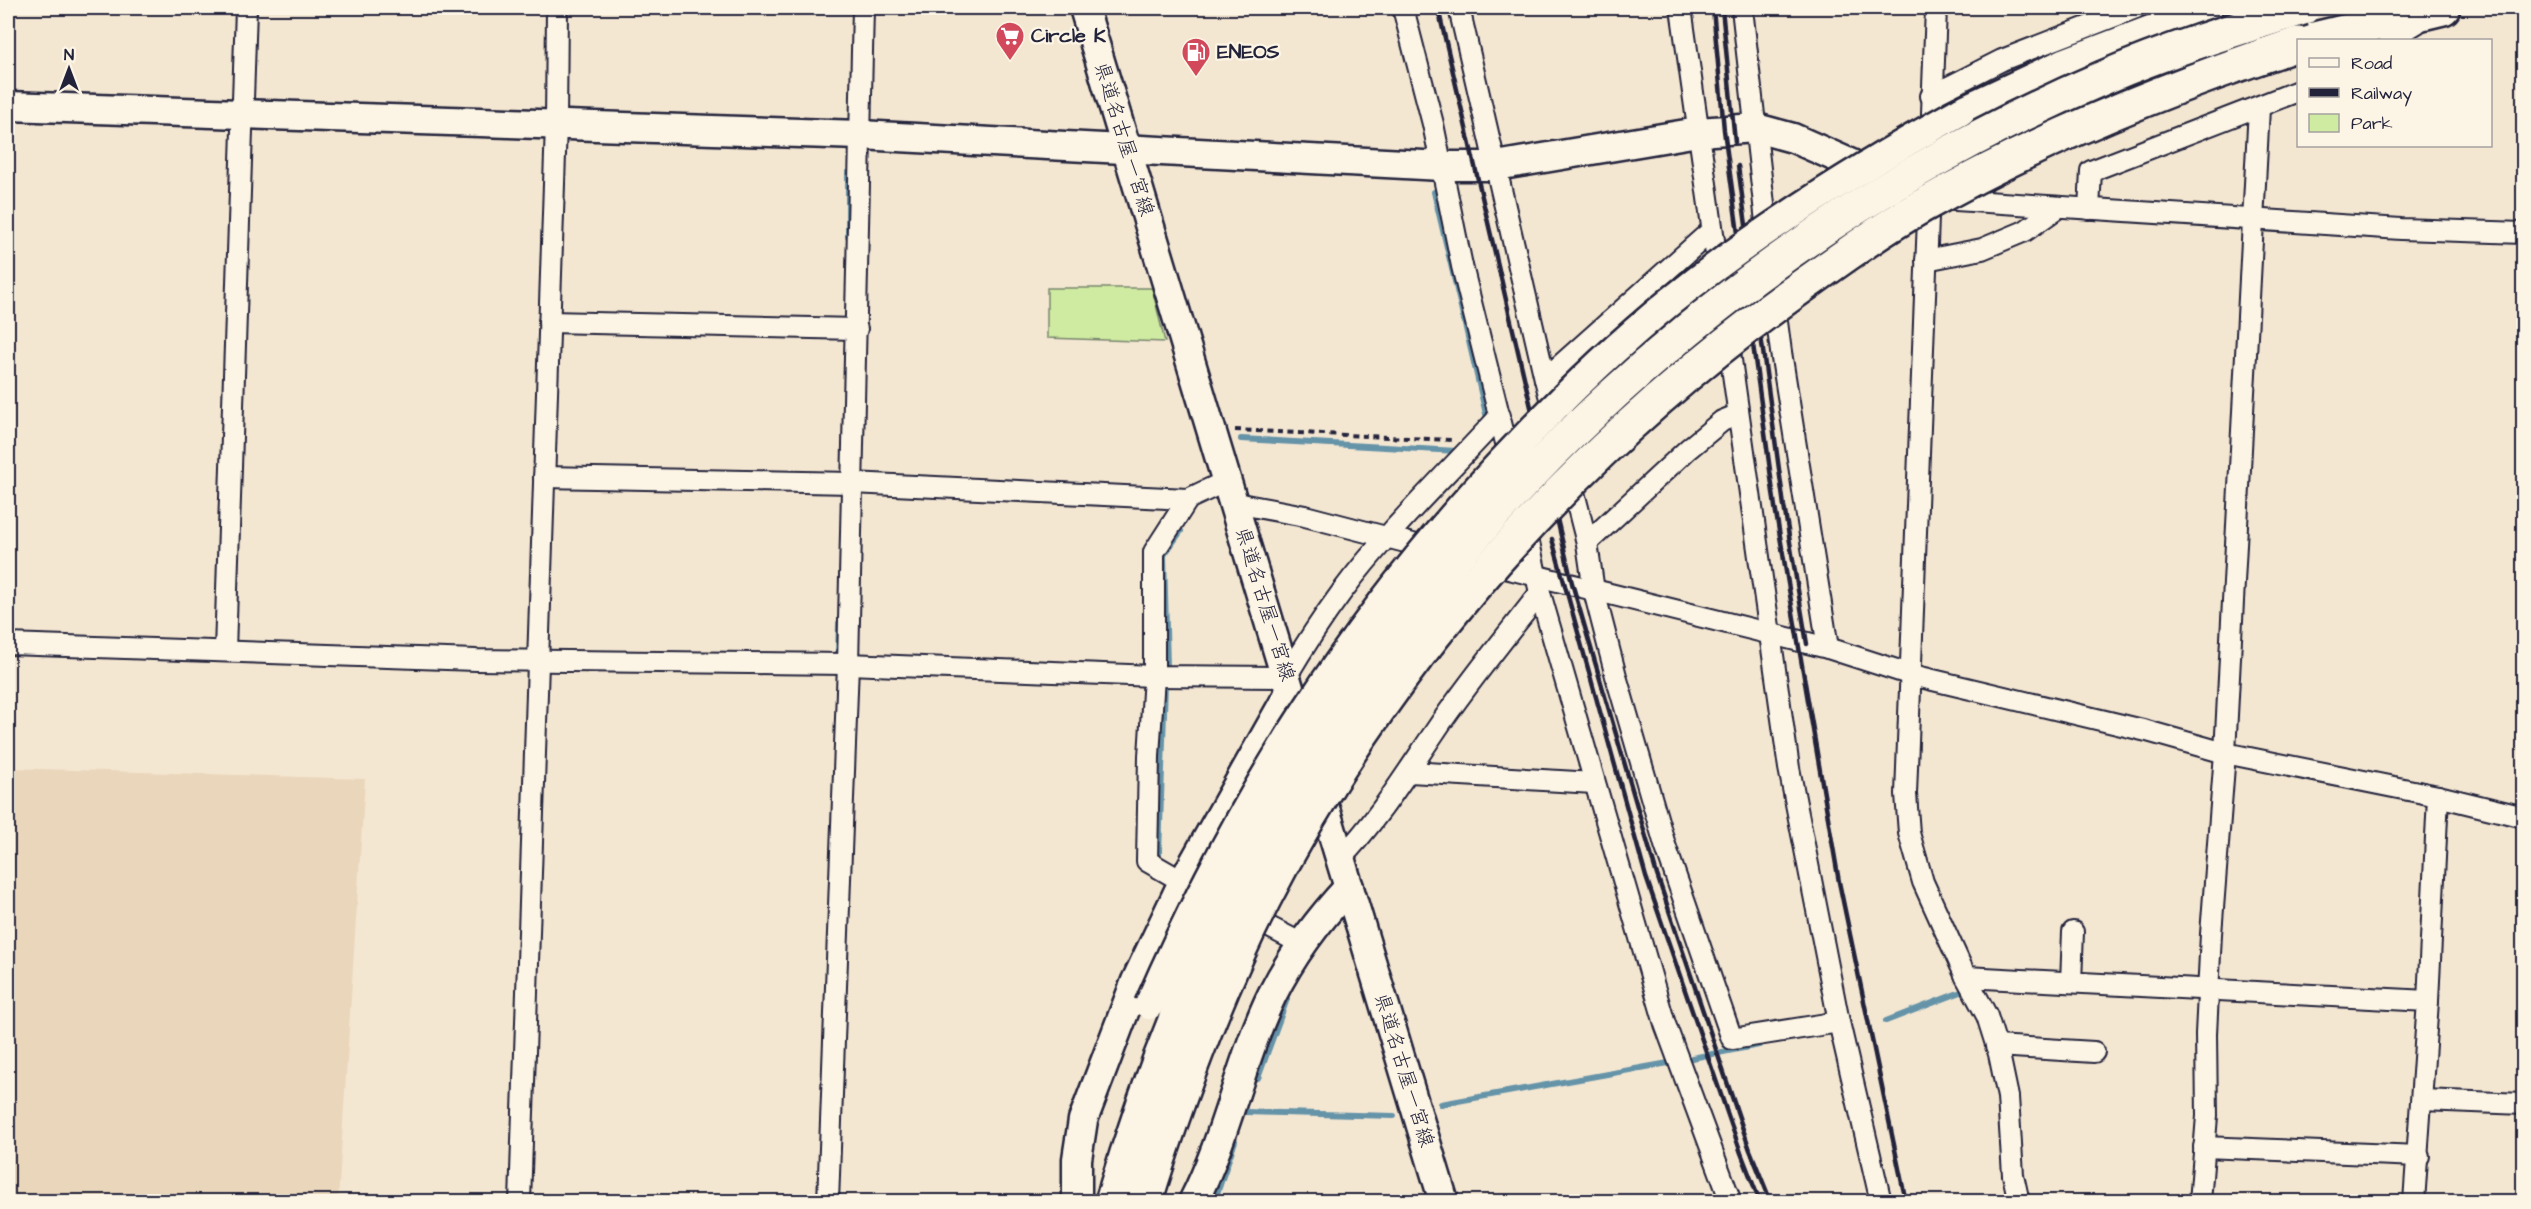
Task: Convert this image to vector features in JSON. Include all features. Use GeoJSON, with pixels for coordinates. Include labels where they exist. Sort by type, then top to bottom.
{"type":"FeatureCollection","features":[{"type":"Feature","properties":{"kind":"highway"},"geometry":{"type":"LineString","coordinates":[[1112,1202],[1132,1134],[1163,1050],[1235,887],[1278,807],[1335,718],[1434,582],[1493,513],[1571,432],[1734,293],[1816,233],[1903,179],[2002,126],[2103,78],[2210,38],[2303,8]]}},
{"type":"Feature","properties":{"kind":"highway"},"geometry":{"type":"LineString","coordinates":[[2314,39],[2443,8]]}},
{"type":"Feature","properties":{"kind":"highway"},"geometry":{"type":"LineString","coordinates":[[1145,1202],[1193,1059],[1227,976],[1265,898],[1305,824],[1362,734],[1463,599],[1514,539],[1589,462],[1667,390],[1744,327],[1920,207],[2014,157],[2115,110],[2216,71],[2297,44]]}},
{"type":"Feature","properties":{"kind":"main road","name":"県道名古屋一宮線"},"geometry":{"type":"LineString","coordinates":[[1084,8],[1444,1202]]}},
{"type":"Feature","properties":{"kind":"main road"},"geometry":{"type":"LineString","coordinates":[[1083,1202],[1098,1138],[1149,1005],[1205,881],[1262,779],[1344,652],[1390,591],[1485,479],[1604,359],[1671,301],[1734,254],[1821,195],[1904,142],[1961,111],[2066,62],[2208,8]]}},
{"type":"Feature","properties":{"kind":"main road"},"geometry":{"type":"LineString","coordinates":[[8,106],[860,135],[1442,166],[1496,165],[1698,132],[1756,128],[1793,138],[1928,198]]}},
{"type":"Feature","properties":{"kind":"main road"},"geometry":{"type":"LineString","coordinates":[[1077,1202],[1077,1160],[1083,1120],[1137,981],[1183,882],[1288,685]]}},
{"type":"Feature","properties":{"kind":"main road"},"geometry":{"type":"LineString","coordinates":[[1193,1202],[1272,996],[1316,924],[1349,887]]}},
{"type":"Feature","properties":{"kind":"street"},"geometry":{"type":"LineString","coordinates":[[225,651],[246,8]]}},
{"type":"Feature","properties":{"kind":"street"},"geometry":{"type":"LineString","coordinates":[[520,1202],[556,124],[557,8]]}},
{"type":"Feature","properties":{"kind":"street"},"geometry":{"type":"LineString","coordinates":[[828,1202],[848,664],[863,8]]}},
{"type":"Feature","properties":{"kind":"street"},"geometry":{"type":"LineString","coordinates":[[1403,8],[1442,166],[1454,268],[1476,355],[1500,416],[1538,585],[1665,1024],[1731,1202]]}},
{"type":"Feature","properties":{"kind":"street"},"geometry":{"type":"LineString","coordinates":[[1459,8],[1545,379],[1587,543],[1594,591],[1616,676],[1665,845],[1732,1039],[1839,1022]]}},
{"type":"Feature","properties":{"kind":"street"},"geometry":{"type":"LineString","coordinates":[[1681,8],[1737,415],[1789,768],[1839,1022],[1881,1202]]}},
{"type":"Feature","properties":{"kind":"street"},"geometry":{"type":"LineString","coordinates":[[1742,8],[1781,352],[1828,648]]}},
{"type":"Feature","properties":{"kind":"street"},"geometry":{"type":"LineString","coordinates":[[1936,8],[1906,794],[1909,833],[1923,882],[1966,977],[1987,1016],[1996,1046],[2008,1097],[2013,1175],[2019,1202]]}},
{"type":"Feature","properties":{"kind":"street"},"geometry":{"type":"LineString","coordinates":[[1931,96],[2002,60],[2136,8]]}},
{"type":"Feature","properties":{"kind":"street"},"geometry":{"type":"LineString","coordinates":[[2391,39],[2443,8]]}},
{"type":"Feature","properties":{"kind":"street"},"geometry":{"type":"LineString","coordinates":[[2089,209],[2091,171],[2297,91]]}},
{"type":"Feature","properties":{"kind":"street"},"geometry":{"type":"LineString","coordinates":[[2200,1202],[2204,1147],[2208,988],[2225,753],[2232,596],[2255,220],[2259,108]]}},
{"type":"Feature","properties":{"kind":"street"},"geometry":{"type":"LineString","coordinates":[[1928,198],[2400,229],[2523,233]]}},
{"type":"Feature","properties":{"kind":"street"},"geometry":{"type":"LineString","coordinates":[[1926,260],[1982,249],[2025,231],[2059,207]]}},
{"type":"Feature","properties":{"kind":"street"},"geometry":{"type":"LineString","coordinates":[[1545,379],[1711,231]]}},
{"type":"Feature","properties":{"kind":"street"},"geometry":{"type":"LineString","coordinates":[[549,322],[857,329]]}},
{"type":"Feature","properties":{"kind":"street"},"geometry":{"type":"LineString","coordinates":[[1587,543],[1688,449],[1722,421],[1737,415]]}},
{"type":"Feature","properties":{"kind":"street"},"geometry":{"type":"LineString","coordinates":[[8,644],[538,661],[848,664],[1154,675],[1288,685],[1307,641],[1341,593],[1388,537],[1500,416]]}},
{"type":"Feature","properties":{"kind":"street"},"geometry":{"type":"LineString","coordinates":[[544,477],[852,483],[1188,499],[1230,492],[1305,516],[1388,537],[1538,585],[1594,591],[1828,648],[1912,675],[2147,731],[2225,753],[2438,796],[2523,817]]}},
{"type":"Feature","properties":{"kind":"street"},"geometry":{"type":"LineString","coordinates":[[1188,499],[1154,552],[1154,675],[1149,756],[1147,861],[1302,944]]}},
{"type":"Feature","properties":{"kind":"street"},"geometry":{"type":"LineString","coordinates":[[1340,859],[1361,837],[1410,772],[1440,724],[1538,585]]}},
{"type":"Feature","properties":{"kind":"street"},"geometry":{"type":"LineString","coordinates":[[1410,772],[1594,783]]}},
{"type":"Feature","properties":{"kind":"street"},"geometry":{"type":"LineString","coordinates":[[2414,1202],[2419,1156],[2438,796]]}},
{"type":"Feature","properties":{"kind":"street"},"geometry":{"type":"LineString","coordinates":[[2071,982],[2073,932]]}},
{"type":"Feature","properties":{"kind":"street"},"geometry":{"type":"LineString","coordinates":[[1966,977],[2428,1001]]}},
{"type":"Feature","properties":{"kind":"street"},"geometry":{"type":"LineString","coordinates":[[1996,1046],[2094,1052]]}},
{"type":"Feature","properties":{"kind":"street"},"geometry":{"type":"LineString","coordinates":[[2422,1100],[2523,1104]]}},
{"type":"Feature","properties":{"kind":"street"},"geometry":{"type":"LineString","coordinates":[[2204,1147],[2419,1156]]}},
{"type":"Feature","properties":{"kind":"path"},"geometry":{"type":"LineString","coordinates":[[1211,429],[1458,440]]}},
{"type":"Feature","properties":{"kind":"shaded area"},"geometry":{"type":"Polygon","coordinates":[[[8,768],[365,779],[338,1201],[8,1201],[8,768]]]}},
{"type":"Feature","properties":{"kind":"green space"},"geometry":{"type":"Polygon","coordinates":[[[1047,288],[1152,288],[1165,342],[1047,338],[1047,288]]]}},
{"type":"Feature","properties":{"kind":"waterway"},"geometry":{"type":"LineString","coordinates":[[848,173],[848,236]]}},
{"type":"Feature","properties":{"kind":"waterway"},"geometry":{"type":"LineString","coordinates":[[1434,192],[1487,418],[1484,421]]}},
{"type":"Feature","properties":{"kind":"waterway"},"geometry":{"type":"LineString","coordinates":[[1241,439],[1457,451],[1459,449]]}},
{"type":"Feature","properties":{"kind":"waterway"},"geometry":{"type":"LineString","coordinates":[[1167,667],[1164,555],[1181,531]]}},
{"type":"Feature","properties":{"kind":"waterway"},"geometry":{"type":"LineString","coordinates":[[838,655],[839,623]]}},
{"type":"Feature","properties":{"kind":"waterway"},"geometry":{"type":"LineString","coordinates":[[1159,853],[1165,684]]}},
{"type":"Feature","properties":{"kind":"waterway"},"geometry":{"type":"LineString","coordinates":[[1886,1021],[1961,992]]}},
{"type":"Feature","properties":{"kind":"waterway"},"geometry":{"type":"LineString","coordinates":[[1258,1078],[1287,999]]}},
{"type":"Feature","properties":{"kind":"waterway"},"geometry":{"type":"LineString","coordinates":[[1692,1058],[1759,1045]]}},
{"type":"Feature","properties":{"kind":"waterway"},"geometry":{"type":"LineString","coordinates":[[1441,1104],[1674,1062]]}},
{"type":"Feature","properties":{"kind":"waterway"},"geometry":{"type":"LineString","coordinates":[[1246,1112],[1394,1116]]}},
{"type":"Feature","properties":{"kind":"waterway"},"geometry":{"type":"LineString","coordinates":[[1214,1202],[1235,1141]]}},
{"type":"Feature","properties":{"kind":"railway"},"geometry":{"type":"LineString","coordinates":[[1438,8],[1572,583],[1657,875],[1750,1150],[1771,1202]]}},
{"type":"Feature","properties":{"kind":"railway"},"geometry":{"type":"LineString","coordinates":[[1713,8],[1724,130],[1775,507],[1839,882],[1906,1202]]}},
{"type":"Feature","properties":{"kind":"railway"},"geometry":{"type":"LineString","coordinates":[[1722,8],[1735,142]]}},
{"type":"Feature","properties":{"kind":"railway"},"geometry":{"type":"LineString","coordinates":[[1738,166],[1784,506],[1807,644]]}},
{"type":"Feature","properties":{"kind":"railway"},"geometry":{"type":"LineString","coordinates":[[1552,539],[1646,877],[1760,1202]]}},
{"type":"Feature","properties":{"kind":"place","name":"Circle K"},"geometry":{"type":"Point","coordinates":[1010,62]}},
{"type":"Feature","properties":{"kind":"place","name":"ENEOS"},"geometry":{"type":"Point","coordinates":[1196,78]}}]}
